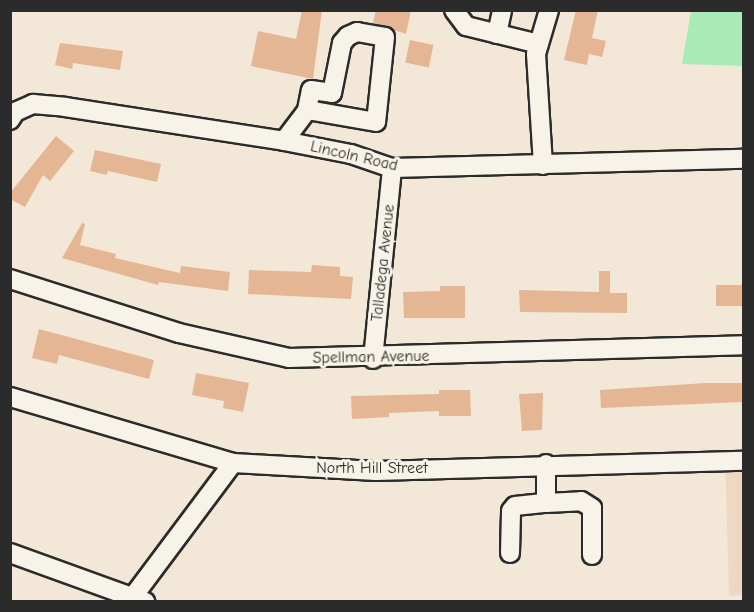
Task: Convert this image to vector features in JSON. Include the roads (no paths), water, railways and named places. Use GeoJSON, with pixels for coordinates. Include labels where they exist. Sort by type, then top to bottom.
{"type":"FeatureCollection","features":[{"type":"Feature","properties":{"kind":"street"},"geometry":{"type":"LineString","coordinates":[[454,10],[466,26],[539,44]]}},
{"type":"Feature","properties":{"kind":"street"},"geometry":{"type":"LineString","coordinates":[[497,34],[502,10]]}},
{"type":"Feature","properties":{"kind":"street"},"geometry":{"type":"LineString","coordinates":[[543,165],[536,58],[549,10]]}},
{"type":"Feature","properties":{"kind":"street"},"geometry":{"type":"LineString","coordinates":[[284,141],[307,110],[311,90],[332,93],[342,43],[348,36],[357,32],[384,37],[375,122],[307,110]]}},
{"type":"Feature","properties":{"kind":"street","name":"Lincoln Road"},"geometry":{"type":"LineString","coordinates":[[10,120],[15,112],[33,104],[284,141],[351,154],[392,168],[744,159]]}},
{"type":"Feature","properties":{"kind":"street","name":"Talladega Avenue"},"geometry":{"type":"LineString","coordinates":[[373,358],[392,168]]}},
{"type":"Feature","properties":{"kind":"street","name":"Spellman Avenue"},"geometry":{"type":"LineString","coordinates":[[10,279],[233,348],[289,358],[373,358],[744,345]]}},
{"type":"Feature","properties":{"kind":"street","name":"North Hill Street"},"geometry":{"type":"LineString","coordinates":[[10,397],[232,463],[376,471],[546,464],[744,460]]}},
{"type":"Feature","properties":{"kind":"street"},"geometry":{"type":"LineString","coordinates":[[10,553],[135,600],[232,463]]}},
{"type":"Feature","properties":{"kind":"street"},"geometry":{"type":"LineString","coordinates":[[546,464],[546,503]]}},
{"type":"Feature","properties":{"kind":"street"},"geometry":{"type":"LineString","coordinates":[[510,553],[511,511],[515,506],[581,501],[592,508],[592,555]]}}]}
